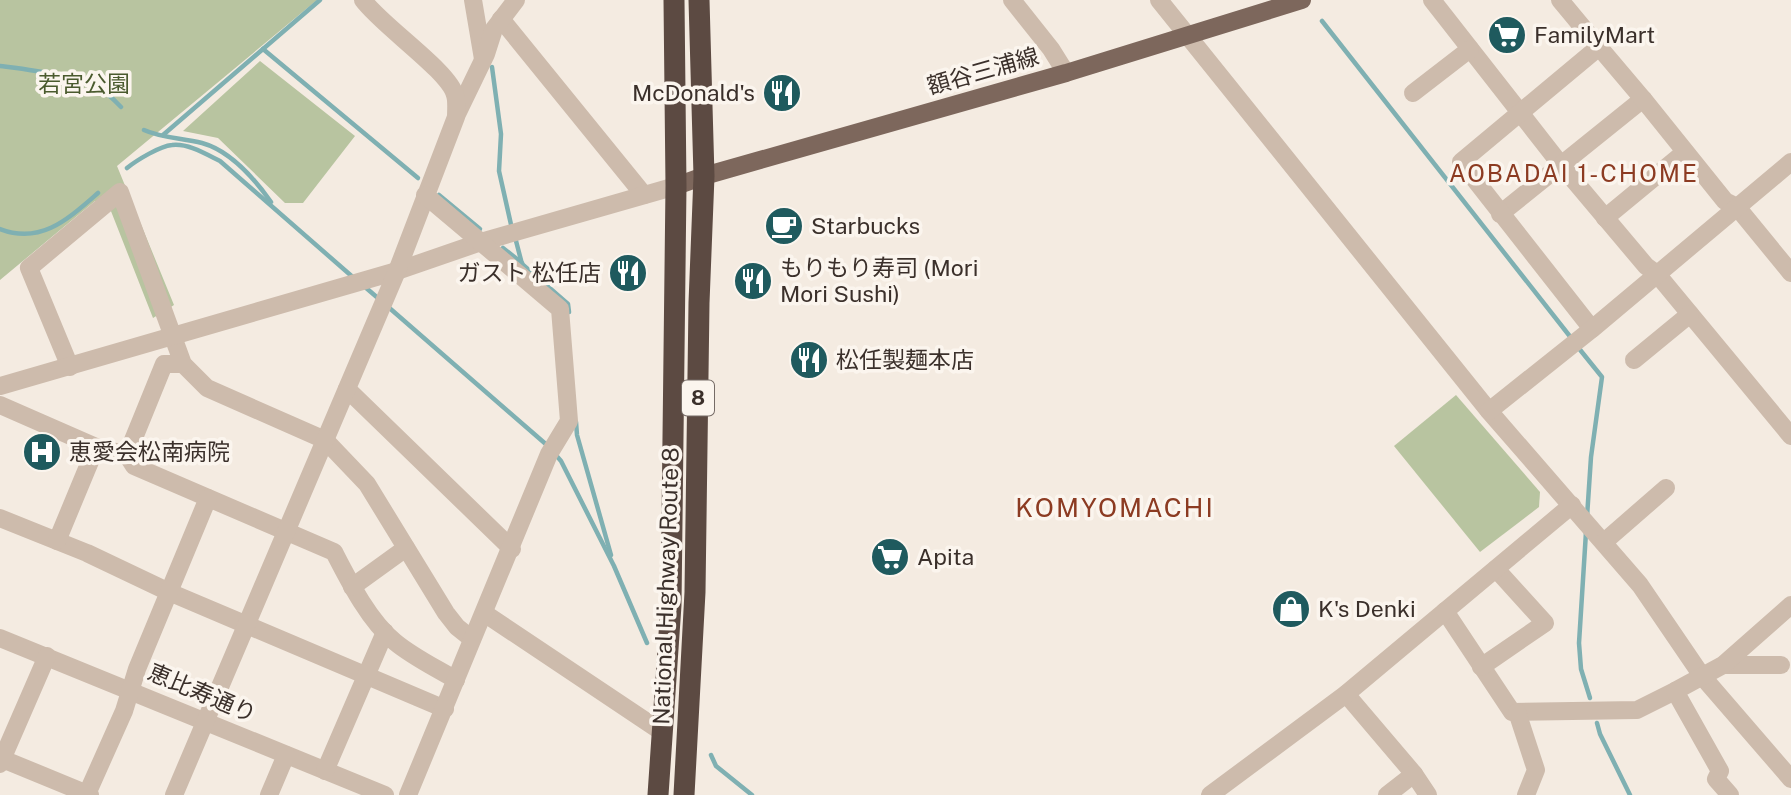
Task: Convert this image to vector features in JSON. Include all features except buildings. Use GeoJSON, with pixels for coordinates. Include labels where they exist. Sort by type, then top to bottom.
{"type":"FeatureCollection","features":[{"type":"Feature","properties":{"kind":"highway","name":"National Highway Route 8"},"geometry":{"type":"LineString","coordinates":[[658,795],[671,592],[676,187],[674,0]]}},
{"type":"Feature","properties":{"kind":"highway","name":"National Highway Route 8"},"geometry":{"type":"LineString","coordinates":[[684,795],[695,592],[699,303],[704,176],[699,0]]}},
{"type":"Feature","properties":{"kind":"main road","name":"額谷三浦線"},"geometry":{"type":"LineString","coordinates":[[676,187],[704,176],[1066,73],[1302,0]]}},
{"type":"Feature","properties":{"kind":"street"},"geometry":{"type":"LineString","coordinates":[[363,0],[373,14],[440,73],[455,93],[456,117]]}},
{"type":"Feature","properties":{"kind":"street"},"geometry":{"type":"LineString","coordinates":[[473,0],[483,59]]}},
{"type":"Feature","properties":{"kind":"street"},"geometry":{"type":"LineString","coordinates":[[174,795],[397,271],[456,117],[494,29],[516,0]]}},
{"type":"Feature","properties":{"kind":"street"},"geometry":{"type":"LineString","coordinates":[[1012,0],[1051,49],[1066,73]]}},
{"type":"Feature","properties":{"kind":"street"},"geometry":{"type":"LineString","coordinates":[[1159,0],[1489,411],[1640,585],[1702,676],[1791,779]]}},
{"type":"Feature","properties":{"kind":"street"},"geometry":{"type":"LineString","coordinates":[[1432,0],[1561,165],[1646,267],[1657,274],[1791,436]]}},
{"type":"Feature","properties":{"kind":"street"},"geometry":{"type":"LineString","coordinates":[[1560,0],[1725,201],[1737,207],[1791,273]]}},
{"type":"Feature","properties":{"kind":"street"},"geometry":{"type":"LineString","coordinates":[[501,19],[645,195]]}},
{"type":"Feature","properties":{"kind":"street"},"geometry":{"type":"LineString","coordinates":[[1582,337],[1500,214],[1461,162],[1599,47]]}},
{"type":"Feature","properties":{"kind":"street"},"geometry":{"type":"LineString","coordinates":[[1413,93],[1470,49]]}},
{"type":"Feature","properties":{"kind":"street"},"geometry":{"type":"LineString","coordinates":[[1500,214],[1643,99]]}},
{"type":"Feature","properties":{"kind":"street"},"geometry":{"type":"LineString","coordinates":[[1605,218],[1685,152]]}},
{"type":"Feature","properties":{"kind":"street"},"geometry":{"type":"LineString","coordinates":[[1489,411],[1791,162]]}},
{"type":"Feature","properties":{"kind":"street"},"geometry":{"type":"LineString","coordinates":[[0,386],[397,271],[513,232],[676,187]]}},
{"type":"Feature","properties":{"kind":"street"},"geometry":{"type":"LineString","coordinates":[[70,367],[29,268],[120,192],[183,364],[206,388],[325,440],[367,484],[446,613],[472,639]]}},
{"type":"Feature","properties":{"kind":"street"},"geometry":{"type":"LineString","coordinates":[[408,795],[553,448],[569,421],[560,309],[425,195]]}},
{"type":"Feature","properties":{"kind":"street"},"geometry":{"type":"LineString","coordinates":[[1634,360],[1690,314]]}},
{"type":"Feature","properties":{"kind":"street"},"geometry":{"type":"LineString","coordinates":[[127,455],[164,364],[183,364]]}},
{"type":"Feature","properties":{"kind":"street"},"geometry":{"type":"LineString","coordinates":[[346,389],[512,548]]}},
{"type":"Feature","properties":{"kind":"street"},"geometry":{"type":"LineString","coordinates":[[0,405],[96,447],[127,455],[134,466],[334,552],[352,587],[385,632],[396,643],[456,680]]}},
{"type":"Feature","properties":{"kind":"street"},"geometry":{"type":"LineString","coordinates":[[57,541],[96,447]]}},
{"type":"Feature","properties":{"kind":"street"},"geometry":{"type":"LineString","coordinates":[[1598,535],[1666,488]]}},
{"type":"Feature","properties":{"kind":"street"},"geometry":{"type":"LineString","coordinates":[[47,656],[1,760],[81,793],[131,690],[137,669],[208,498]]}},
{"type":"Feature","properties":{"kind":"street"},"geometry":{"type":"LineString","coordinates":[[1210,795],[1346,694],[1496,569],[1575,509]]}},
{"type":"Feature","properties":{"kind":"street"},"geometry":{"type":"LineString","coordinates":[[0,517],[445,709]]}},
{"type":"Feature","properties":{"kind":"street"},"geometry":{"type":"LineString","coordinates":[[352,587],[406,548]]}},
{"type":"Feature","properties":{"kind":"street"},"geometry":{"type":"LineString","coordinates":[[1481,667],[1550,628],[1496,569]]}},
{"type":"Feature","properties":{"kind":"street"},"geometry":{"type":"LineString","coordinates":[[1445,611],[1512,712],[1637,710],[1723,665],[1791,605]]}},
{"type":"Feature","properties":{"kind":"street"},"geometry":{"type":"LineString","coordinates":[[484,613],[662,732]]}},
{"type":"Feature","properties":{"kind":"street"},"geometry":{"type":"LineString","coordinates":[[325,771],[385,632]]}},
{"type":"Feature","properties":{"kind":"street","name":"恵比寿通り"},"geometry":{"type":"LineString","coordinates":[[0,638],[325,771],[358,790],[385,795]]}},
{"type":"Feature","properties":{"kind":"street"},"geometry":{"type":"LineString","coordinates":[[1723,665],[1781,665]]}},
{"type":"Feature","properties":{"kind":"street"},"geometry":{"type":"LineString","coordinates":[[1675,691],[1720,771],[1716,779],[1730,795]]}},
{"type":"Feature","properties":{"kind":"street"},"geometry":{"type":"LineString","coordinates":[[1346,694],[1414,774],[1428,795]]}},
{"type":"Feature","properties":{"kind":"street"},"geometry":{"type":"LineString","coordinates":[[1517,712],[1536,771],[1526,795]]}},
{"type":"Feature","properties":{"kind":"street"},"geometry":{"type":"LineString","coordinates":[[269,795],[286,755]]}},
{"type":"Feature","properties":{"kind":"street"},"geometry":{"type":"LineString","coordinates":[[1387,795],[1414,774]]}},
{"type":"Feature","properties":{"kind":"green space","name":"若宮公園"},"geometry":{"type":"Polygon","coordinates":[[[0,0],[317,0],[117,166],[174,305],[153,318],[107,201],[95,201],[0,280],[0,0]]]}},
{"type":"Feature","properties":{"kind":"green space"},"geometry":{"type":"Polygon","coordinates":[[[260,61],[355,136],[303,203],[285,203],[218,138],[183,131],[260,61]]]}},
{"type":"Feature","properties":{"kind":"green space"},"geometry":{"type":"Polygon","coordinates":[[[1456,395],[1540,492],[1539,507],[1480,552],[1394,446],[1456,395]]]}},
{"type":"Feature","properties":{"kind":"waterway"},"geometry":{"type":"LineString","coordinates":[[163,135],[320,0]]}},
{"type":"Feature","properties":{"kind":"waterway"},"geometry":{"type":"LineString","coordinates":[[1322,21],[1572,339]]}},
{"type":"Feature","properties":{"kind":"waterway"},"geometry":{"type":"LineString","coordinates":[[263,49],[418,178]]}},
{"type":"Feature","properties":{"kind":"waterway"},"geometry":{"type":"LineString","coordinates":[[0,66],[81,81],[107,94],[121,107]]}},
{"type":"Feature","properties":{"kind":"waterway"},"geometry":{"type":"LineString","coordinates":[[492,67],[501,134],[499,171],[512,229]]}},
{"type":"Feature","properties":{"kind":"waterway"},"geometry":{"type":"LineString","coordinates":[[144,130],[202,143],[223,152],[249,175],[271,202]]}},
{"type":"Feature","properties":{"kind":"waterway"},"geometry":{"type":"LineString","coordinates":[[127,168],[167,146],[191,147],[203,152],[220,161],[355,279]]}},
{"type":"Feature","properties":{"kind":"waterway"},"geometry":{"type":"LineString","coordinates":[[0,229],[28,234],[53,227],[98,193]]}},
{"type":"Feature","properties":{"kind":"waterway"},"geometry":{"type":"LineString","coordinates":[[439,195],[480,229]]}},
{"type":"Feature","properties":{"kind":"waterway"},"geometry":{"type":"LineString","coordinates":[[515,237],[522,264],[568,304],[569,312]]}},
{"type":"Feature","properties":{"kind":"waterway"},"geometry":{"type":"LineString","coordinates":[[503,248],[522,263]]}},
{"type":"Feature","properties":{"kind":"waterway"},"geometry":{"type":"LineString","coordinates":[[365,287],[379,299]]}},
{"type":"Feature","properties":{"kind":"waterway"},"geometry":{"type":"LineString","coordinates":[[386,305],[548,446]]}},
{"type":"Feature","properties":{"kind":"waterway"},"geometry":{"type":"LineString","coordinates":[[1577,346],[1602,377],[1591,457],[1587,517]]}},
{"type":"Feature","properties":{"kind":"waterway"},"geometry":{"type":"LineString","coordinates":[[576,422],[577,435],[611,555]]}},
{"type":"Feature","properties":{"kind":"waterway"},"geometry":{"type":"LineString","coordinates":[[554,453],[561,461],[614,566],[647,643]]}},
{"type":"Feature","properties":{"kind":"waterway"},"geometry":{"type":"LineString","coordinates":[[1586,532],[1579,643],[1581,669],[1590,698]]}},
{"type":"Feature","properties":{"kind":"waterway"},"geometry":{"type":"LineString","coordinates":[[1597,723],[1630,795]]}},
{"type":"Feature","properties":{"kind":"waterway"},"geometry":{"type":"LineString","coordinates":[[711,755],[716,766],[752,795]]}},
{"type":"Feature","properties":{"kind":"place","name":"FamilyMart"},"geometry":{"type":"Point","coordinates":[1507,35]}},
{"type":"Feature","properties":{"kind":"place","name":"McDonald's"},"geometry":{"type":"Point","coordinates":[782,93]}},
{"type":"Feature","properties":{"kind":"place","name":"Starbucks"},"geometry":{"type":"Point","coordinates":[784,226]}},
{"type":"Feature","properties":{"kind":"place","name":"ガスト 松任店"},"geometry":{"type":"Point","coordinates":[628,273]}},
{"type":"Feature","properties":{"kind":"place","name":"もりもり寿司 (Mori Mori Sushi)"},"geometry":{"type":"Point","coordinates":[753,281]}},
{"type":"Feature","properties":{"kind":"place","name":"松任製麺本店"},"geometry":{"type":"Point","coordinates":[809,360]}},
{"type":"Feature","properties":{"kind":"place","name":"恵愛会松南病院"},"geometry":{"type":"Point","coordinates":[42,452]}},
{"type":"Feature","properties":{"kind":"place","name":"Apita"},"geometry":{"type":"Point","coordinates":[890,557]}},
{"type":"Feature","properties":{"kind":"place","name":"K's Denki"},"geometry":{"type":"Point","coordinates":[1291,609]}},
{"type":"Feature","properties":{"kind":"district","name":"AOBADAI 1-CHOME"},"geometry":{"type":"Point","coordinates":[1574,174]}},
{"type":"Feature","properties":{"kind":"district","name":"KOMYOMACHI"},"geometry":{"type":"Point","coordinates":[1115,508]}}]}
